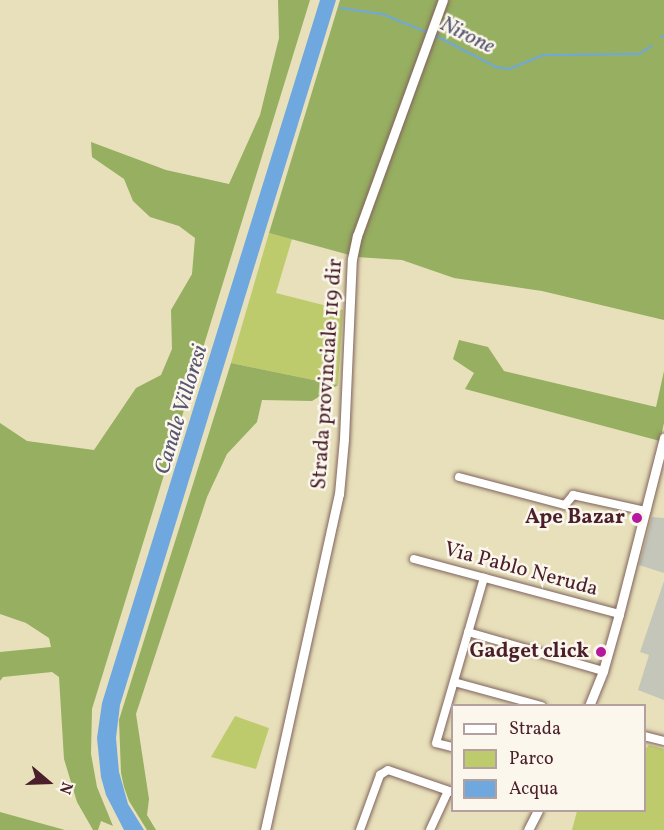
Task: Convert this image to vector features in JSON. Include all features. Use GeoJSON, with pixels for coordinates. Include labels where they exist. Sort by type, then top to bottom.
{"type":"FeatureCollection","features":[{"type":"Feature","properties":{"kind":"street","name":"Strada provinciale 119 dir"},"geometry":{"type":"LineString","coordinates":[[265,830],[339,494],[355,244],[443,0]]}},
{"type":"Feature","properties":{"kind":"street"},"geometry":{"type":"LineString","coordinates":[[589,704],[603,671],[619,614],[664,438]]}},
{"type":"Feature","properties":{"kind":"street"},"geometry":{"type":"LineString","coordinates":[[459,477],[565,505],[573,495],[646,511]]}},
{"type":"Feature","properties":{"kind":"street","name":"Via Pablo Neruda"},"geometry":{"type":"LineString","coordinates":[[414,559],[619,614]]}},
{"type":"Feature","properties":{"kind":"street"},"geometry":{"type":"LineString","coordinates":[[451,747],[436,743],[484,579]]}},
{"type":"Feature","properties":{"kind":"street"},"geometry":{"type":"LineString","coordinates":[[468,632],[603,671]]}},
{"type":"Feature","properties":{"kind":"street"},"geometry":{"type":"LineString","coordinates":[[454,682],[538,704]]}},
{"type":"Feature","properties":{"kind":"street"},"geometry":{"type":"LineString","coordinates":[[442,724],[451,726]]}},
{"type":"Feature","properties":{"kind":"street"},"geometry":{"type":"LineString","coordinates":[[646,736],[664,741]]}},
{"type":"Feature","properties":{"kind":"street"},"geometry":{"type":"LineString","coordinates":[[360,830],[380,775],[388,770],[450,792],[430,830]]}},
{"type":"Feature","properties":{"kind":"street"},"geometry":{"type":"LineString","coordinates":[[528,830],[537,812]]}},
{"type":"Feature","properties":{"kind":"shaded area"},"geometry":{"type":"Polygon","coordinates":[[[652,517],[664,518],[664,573],[639,565],[652,517]]]}},
{"type":"Feature","properties":{"kind":"shaded area"},"geometry":{"type":"Polygon","coordinates":[[[664,581],[664,700],[638,690],[649,655],[640,652],[664,581]]]}},
{"type":"Feature","properties":{"kind":"green space"},"geometry":{"type":"Polygon","coordinates":[[[278,0],[310,0],[92,709],[91,754],[97,787],[113,826],[101,821],[98,830],[93,830],[77,802],[64,759],[59,677],[52,672],[3,677],[0,681],[0,652],[51,647],[49,638],[26,623],[0,614],[0,423],[27,441],[94,450],[136,388],[161,375],[172,349],[171,310],[192,274],[195,238],[179,226],[150,217],[133,201],[124,179],[92,157],[91,142],[166,170],[229,184],[260,115],[279,38],[278,0]]]}},
{"type":"Feature","properties":{"kind":"green space"},"geometry":{"type":"Polygon","coordinates":[[[340,0],[664,0],[664,320],[542,291],[454,278],[402,260],[357,257],[269,233],[340,0]]]}},
{"type":"Feature","properties":{"kind":"green space"},"geometry":{"type":"Polygon","coordinates":[[[269,233],[292,239],[276,293],[343,310],[338,385],[231,363],[269,233]]]}},
{"type":"Feature","properties":{"kind":"green space"},"geometry":{"type":"Polygon","coordinates":[[[459,340],[488,347],[504,371],[656,407],[664,371],[664,423],[660,441],[465,389],[474,373],[453,359],[459,340]]]}},
{"type":"Feature","properties":{"kind":"green space"},"geometry":{"type":"Polygon","coordinates":[[[231,363],[338,385],[312,401],[262,400],[257,422],[227,454],[207,497],[136,714],[149,799],[147,815],[156,830],[147,830],[129,801],[124,787],[121,773],[119,720],[231,363]]]}},
{"type":"Feature","properties":{"kind":"green space"},"geometry":{"type":"Polygon","coordinates":[[[235,716],[269,728],[256,769],[211,757],[235,716]]]}},
{"type":"Feature","properties":{"kind":"green space"},"geometry":{"type":"Polygon","coordinates":[[[649,745],[664,749],[664,830],[572,830],[577,812],[646,812],[646,748],[649,745]]]}},
{"type":"Feature","properties":{"kind":"green space"},"geometry":{"type":"Polygon","coordinates":[[[0,812],[65,830],[0,830],[0,812]]]}},
{"type":"Feature","properties":{"kind":"water","name":"Canale Villoresi"},"geometry":{"type":"Polygon","coordinates":[[[320,0],[336,0],[120,705],[116,738],[119,772],[128,804],[144,830],[124,830],[106,795],[101,777],[97,738],[102,703],[320,0]]]}},
{"type":"Feature","properties":{"kind":"waterway","name":"Nirone"},"geometry":{"type":"LineString","coordinates":[[340,8],[382,14],[429,33]]}},
{"type":"Feature","properties":{"kind":"waterway","name":"Nirone"},"geometry":{"type":"LineString","coordinates":[[434,35],[496,67],[509,69],[544,55],[639,54],[652,46]]}},
{"type":"Feature","properties":{"kind":"place","name":"Ape Bazar"},"geometry":{"type":"Point","coordinates":[637,518]}},
{"type":"Feature","properties":{"kind":"place","name":"Gadget click"},"geometry":{"type":"Point","coordinates":[601,652]}}]}
